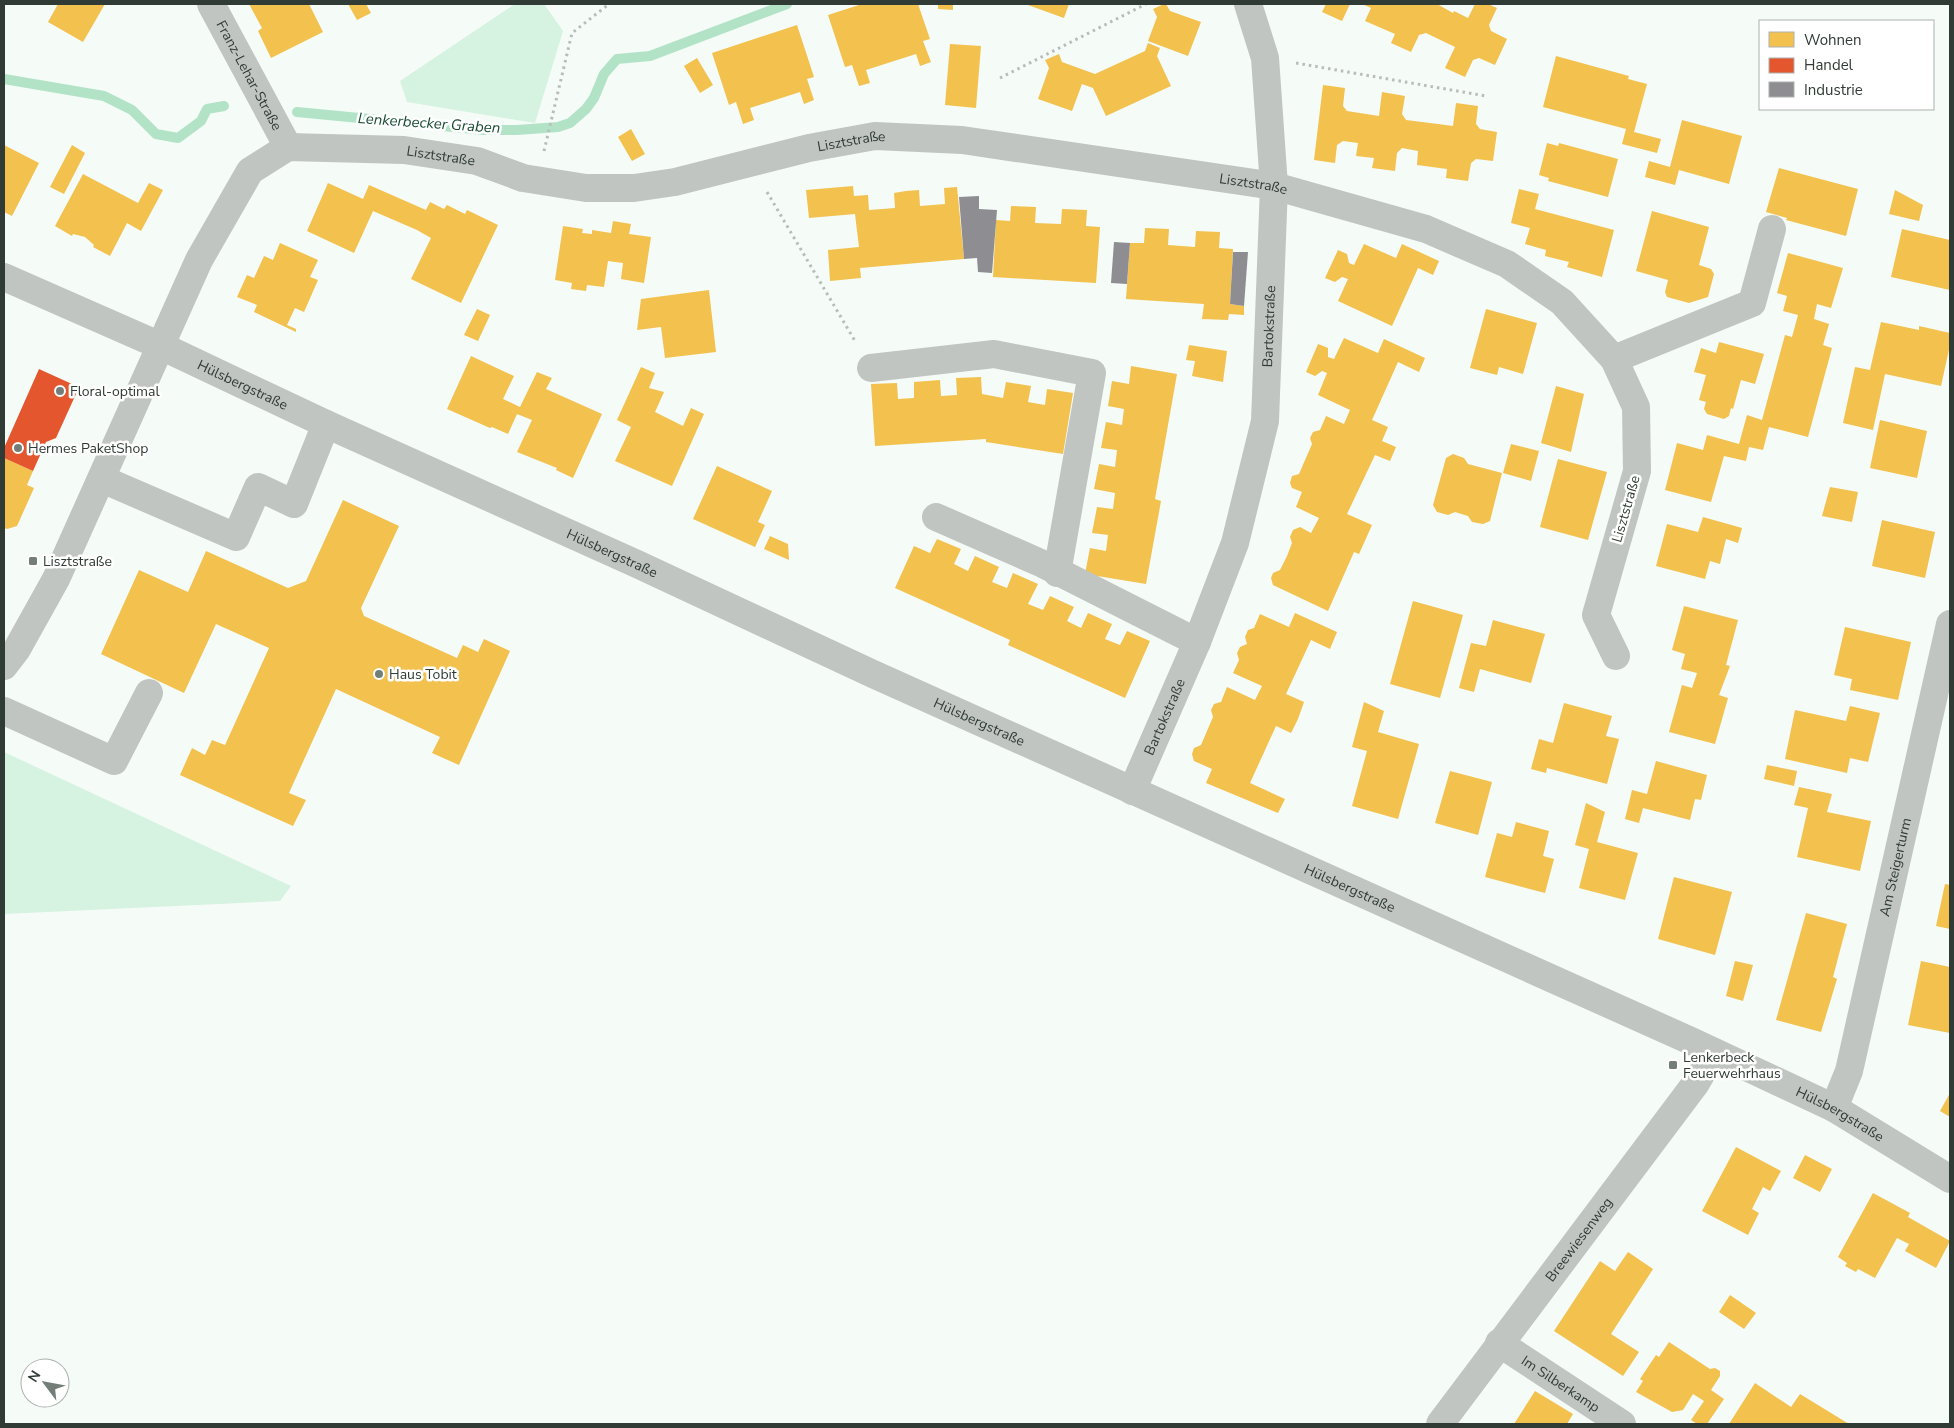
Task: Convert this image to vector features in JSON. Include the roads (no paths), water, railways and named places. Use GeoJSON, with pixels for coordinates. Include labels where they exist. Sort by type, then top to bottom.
{"type":"FeatureCollection","features":[{"type":"Feature","properties":{"kind":"street","name":"Franz-Lehar-Straße"},"geometry":{"type":"LineString","coordinates":[[211,4],[288,147]]}},
{"type":"Feature","properties":{"kind":"street","name":"Bartokstraße"},"geometry":{"type":"LineString","coordinates":[[1132,791],[1197,642],[1235,543],[1264,421],[1274,186],[1266,58],[1248,4]]}},
{"type":"Feature","properties":{"kind":"street","name":"Lisztstraße"},"geometry":{"type":"LineString","coordinates":[[288,147],[404,150],[477,161],[524,178],[539,181],[586,188],[634,188],[675,182],[809,148],[875,136],[962,140],[1274,186],[1426,229],[1506,264],[1562,302],[1614,359],[1636,407],[1638,471],[1596,615],[1616,656]]}},
{"type":"Feature","properties":{"kind":"street"},"geometry":{"type":"LineString","coordinates":[[4,666],[17,649],[56,579],[199,260],[250,171],[288,147]]}},
{"type":"Feature","properties":{"kind":"street"},"geometry":{"type":"LineString","coordinates":[[1614,359],[1752,303],[1772,229]]}},
{"type":"Feature","properties":{"kind":"street","name":"Hülsbergstraße"},"geometry":{"type":"LineString","coordinates":[[4,277],[161,346],[326,424],[1132,791],[1714,1052],[1834,1108],[1950,1179]]}},
{"type":"Feature","properties":{"kind":"street"},"geometry":{"type":"LineString","coordinates":[[871,368],[994,354],[1092,373],[1057,573]]}},
{"type":"Feature","properties":{"kind":"street"},"geometry":{"type":"LineString","coordinates":[[102,479],[236,537],[258,488],[294,504],[326,424]]}},
{"type":"Feature","properties":{"kind":"street"},"geometry":{"type":"LineString","coordinates":[[936,516],[1197,642]]}},
{"type":"Feature","properties":{"kind":"street","name":"Am Steigerturm"},"geometry":{"type":"LineString","coordinates":[[1834,1108],[1849,1071],[1950,624]]}},
{"type":"Feature","properties":{"kind":"street"},"geometry":{"type":"LineString","coordinates":[[4,710],[114,761],[149,693]]}},
{"type":"Feature","properties":{"kind":"street","name":"Breewiesenweg"},"geometry":{"type":"LineString","coordinates":[[1440,1424],[1696,1082],[1714,1052]]}},
{"type":"Feature","properties":{"kind":"street","name":"Im Silberkamp"},"geometry":{"type":"LineString","coordinates":[[1499,1343],[1622,1424]]}},
{"type":"Feature","properties":{"kind":"waterway","name":"Lenkerbecker Graben"},"geometry":{"type":"LineString","coordinates":[[297,112],[484,130],[558,127],[570,123],[586,109],[594,98],[604,74],[617,59],[650,56],[787,4]]}},
{"type":"Feature","properties":{"kind":"waterway","name":"Lenkerbecker Graben"},"geometry":{"type":"LineString","coordinates":[[4,79],[104,96],[132,110],[156,134],[178,138],[201,121],[207,109],[224,106]]}},
{"type":"Feature","properties":{"kind":"place","name":"Floral-optimal"},"geometry":{"type":"Point","coordinates":[60,391]}},
{"type":"Feature","properties":{"kind":"place","name":"Hermes PaketShop"},"geometry":{"type":"Point","coordinates":[18,448]}},
{"type":"Feature","properties":{"kind":"place","name":"Lisztstraße"},"geometry":{"type":"Point","coordinates":[33,561]}},
{"type":"Feature","properties":{"kind":"place","name":"Haus Tobit"},"geometry":{"type":"Point","coordinates":[379,674]}},
{"type":"Feature","properties":{"kind":"place","name":"Lenkerbeck Feuerwehrhaus"},"geometry":{"type":"Point","coordinates":[1673,1065]}}]}
